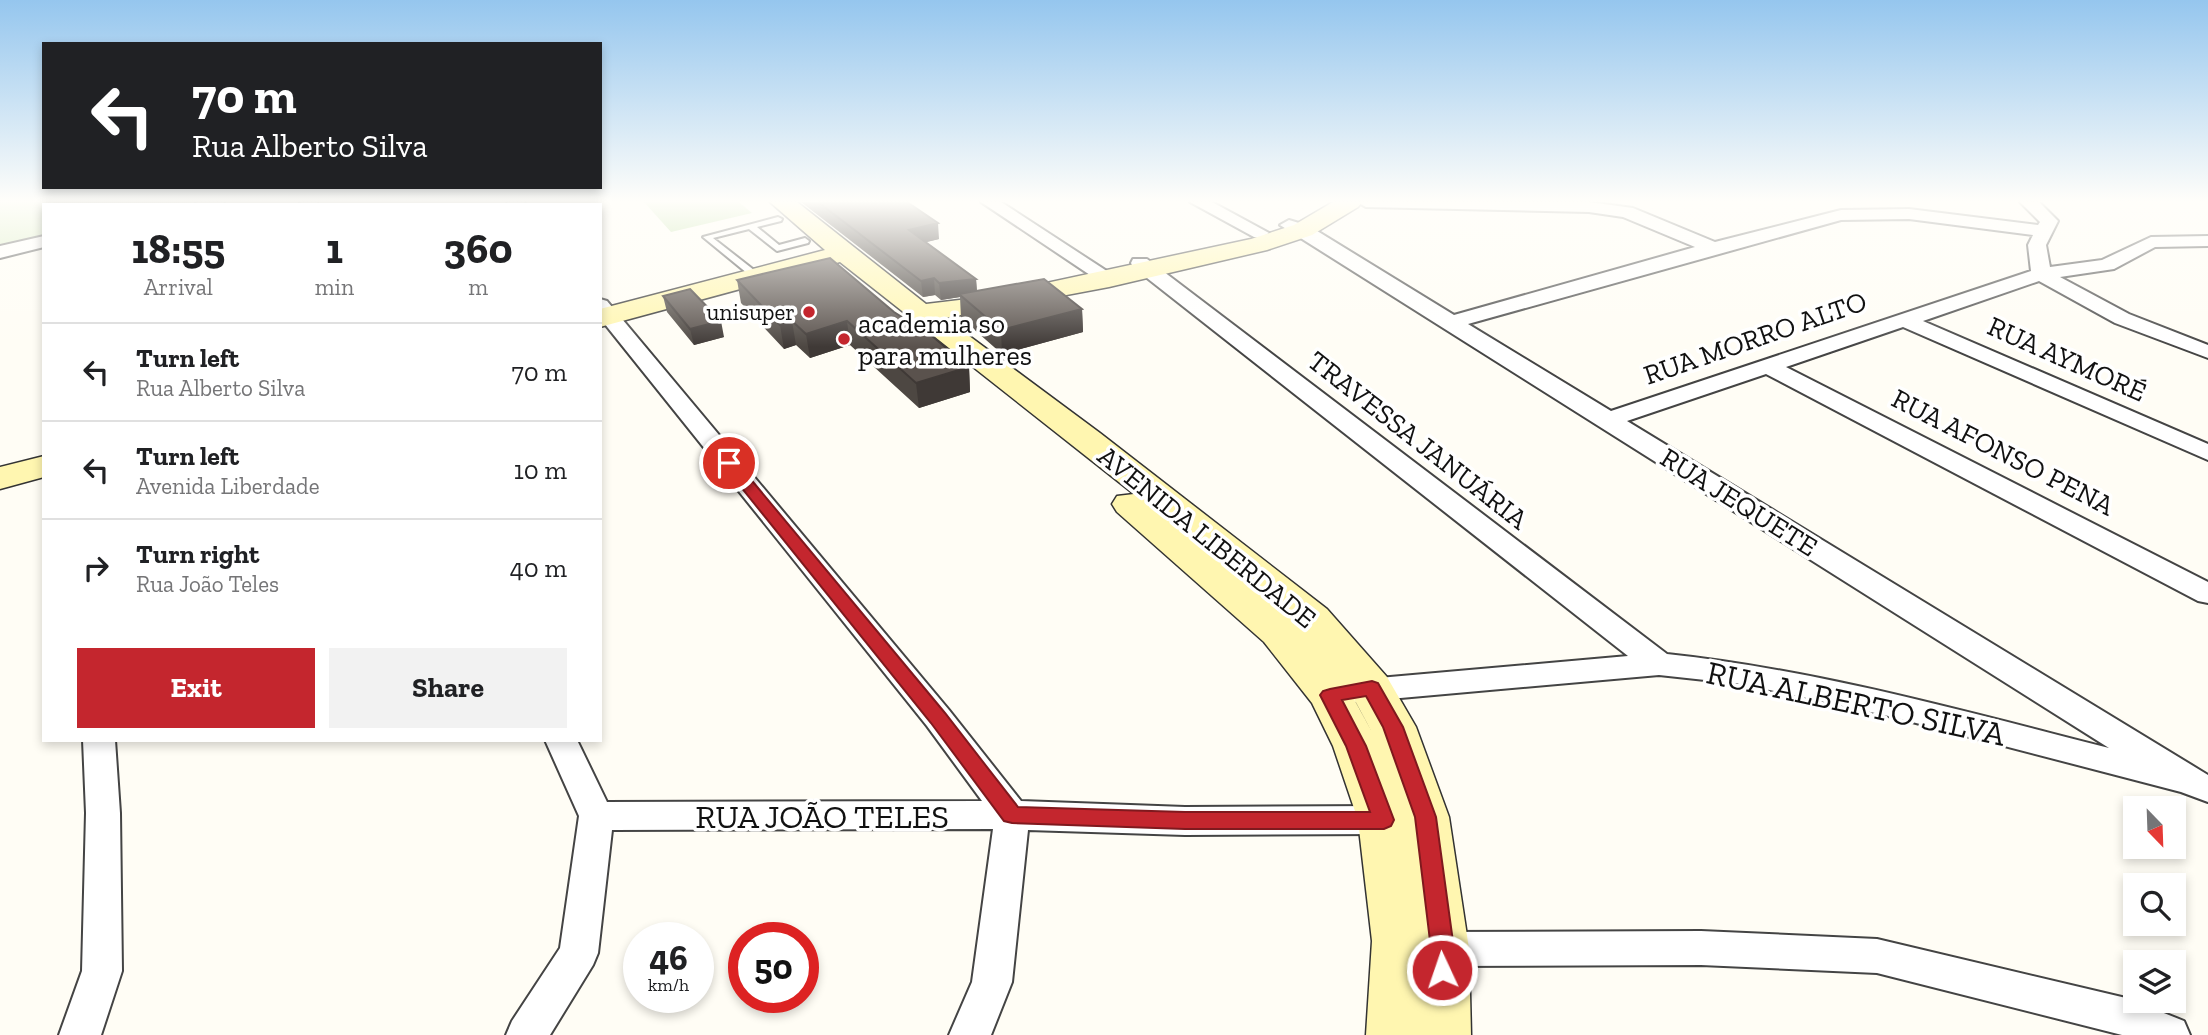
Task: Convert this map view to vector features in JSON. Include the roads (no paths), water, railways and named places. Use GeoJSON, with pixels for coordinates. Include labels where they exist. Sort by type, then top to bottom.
{"type":"FeatureCollection","features":[{"type":"Feature","properties":{"kind":"main road"},"geometry":{"type":"LineString","coordinates":[[603,313],[756,276],[825,250]]}},
{"type":"Feature","properties":{"kind":"main road","name":"AVENIDA LIBERDADE"},"geometry":{"type":"LineString","coordinates":[[826,250],[1313,619],[1372,688],[1393,727],[1425,817],[1443,949],[1442,1035]]}},
{"type":"Feature","properties":{"kind":"main road"},"geometry":{"type":"LineString","coordinates":[[1146,266],[1200,250]]}},
{"type":"Feature","properties":{"kind":"main road"},"geometry":{"type":"LineString","coordinates":[[911,315],[976,306],[1103,275],[1230,250]]}},
{"type":"Feature","properties":{"kind":"main road","name":"AVENIDA LIBERDADE"},"geometry":{"type":"LineString","coordinates":[[980,369],[1279,632],[1330,695],[1356,746],[1384,820],[1399,941],[1395,1035]]}},
{"type":"Feature","properties":{"kind":"main road"},"geometry":{"type":"LineString","coordinates":[[0,478],[42,467]]}},
{"type":"Feature","properties":{"kind":"street"},"geometry":{"type":"LineString","coordinates":[[1065,250],[1103,275]]}},
{"type":"Feature","properties":{"kind":"street","name":"RUA JEQUETE"},"geometry":{"type":"LineString","coordinates":[[1333,250],[2198,785]]}},
{"type":"Feature","properties":{"kind":"street"},"geometry":{"type":"LineString","coordinates":[[1451,322],[1705,250]]}},
{"type":"Feature","properties":{"kind":"street"},"geometry":{"type":"LineString","coordinates":[[2038,250],[2041,274],[2085,302],[2148,332],[2208,352]]}},
{"type":"Feature","properties":{"kind":"street","name":"RUA MORRO ALTO"},"geometry":{"type":"LineString","coordinates":[[1607,420],[2041,274],[2107,265],[2135,250]]}},
{"type":"Feature","properties":{"kind":"street","name":"TRAVESSA JANUÁRIA"},"geometry":{"type":"LineString","coordinates":[[1146,266],[1659,664]]}},
{"type":"Feature","properties":{"kind":"street"},"geometry":{"type":"LineString","coordinates":[[603,313],[938,718],[1012,815],[992,982],[971,1035]]}},
{"type":"Feature","properties":{"kind":"street","name":"RUA AYMORÉ"},"geometry":{"type":"LineString","coordinates":[[1902,319],[2208,453]]}},
{"type":"Feature","properties":{"kind":"street","name":"RUA AFONSO PENA"},"geometry":{"type":"LineString","coordinates":[[1769,367],[2208,594]]}},
{"type":"Feature","properties":{"kind":"street","name":"RUA ALBERTO SILVA"},"geometry":{"type":"LineString","coordinates":[[1330,695],[1372,688],[1659,664],[1742,673],[1881,703],[2198,785]]}},
{"type":"Feature","properties":{"kind":"street"},"geometry":{"type":"LineString","coordinates":[[80,1035],[102,971],[103,813],[99,742]]}},
{"type":"Feature","properties":{"kind":"street"},"geometry":{"type":"LineString","coordinates":[[527,1035],[579,953],[596,816],[562,742]]}},
{"type":"Feature","properties":{"kind":"street","name":"RUA JOÃO TELES"},"geometry":{"type":"LineString","coordinates":[[596,816],[1012,815],[1185,821],[1384,820]]}},
{"type":"Feature","properties":{"kind":"street"},"geometry":{"type":"LineString","coordinates":[[1443,949],[1701,948],[1877,956],[2126,1017],[2169,1035]]}},
{"type":"Feature","properties":{"kind":"lane"},"geometry":{"type":"LineString","coordinates":[[724,250],[756,276]]}},
{"type":"Feature","properties":{"kind":"place","name":"unisuper"},"geometry":{"type":"Point","coordinates":[809,312]}},
{"type":"Feature","properties":{"kind":"place","name":"academia so para mulheres"},"geometry":{"type":"Point","coordinates":[844,339]}}]}
